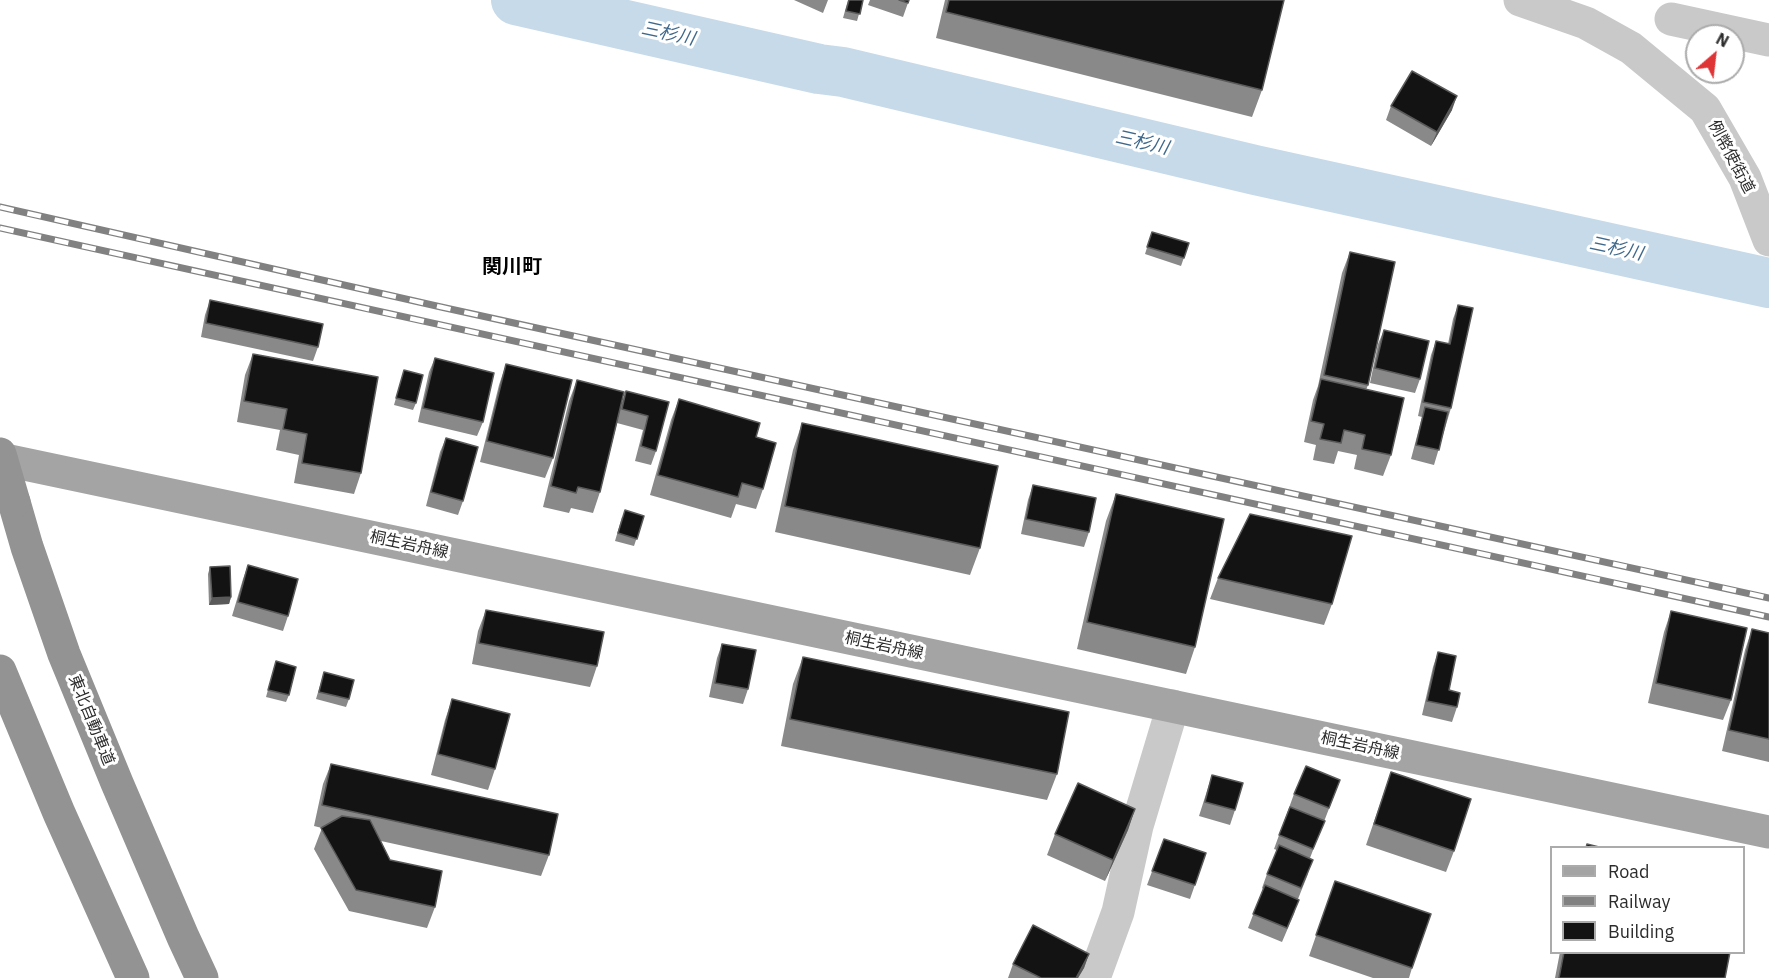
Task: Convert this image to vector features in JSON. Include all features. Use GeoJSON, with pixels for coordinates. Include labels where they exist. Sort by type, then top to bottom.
{"type":"FeatureCollection","features":[{"type":"Feature","properties":{"kind":"highway","name":"東北自動車道"},"geometry":{"type":"LineString","coordinates":[[0,454],[27,547],[64,654],[202,978]]}},
{"type":"Feature","properties":{"kind":"highway"},"geometry":{"type":"LineString","coordinates":[[0,671],[59,813],[133,978]]}},
{"type":"Feature","properties":{"kind":"highway"},"geometry":{"type":"LineString","coordinates":[[183,937],[208,978]]}},
{"type":"Feature","properties":{"kind":"main road","name":"桐生岩舟線"},"geometry":{"type":"LineString","coordinates":[[0,459],[1769,832]]}},
{"type":"Feature","properties":{"kind":"street","name":"例幣使街道"},"geometry":{"type":"LineString","coordinates":[[1520,0],[1586,23],[1631,48],[1706,109],[1745,178],[1767,234]]}},
{"type":"Feature","properties":{"kind":"street"},"geometry":{"type":"LineString","coordinates":[[1631,48],[1682,10],[1769,40]]}},
{"type":"Feature","properties":{"kind":"street"},"geometry":{"type":"LineString","coordinates":[[1094,978],[1118,912],[1137,826],[1173,706]]}},
{"type":"Feature","properties":{"kind":"building"},"geometry":{"type":"Polygon","coordinates":[[[849,0],[863,0],[860,14],[846,11],[849,0]]]}},
{"type":"Feature","properties":{"kind":"building"},"geometry":{"type":"Polygon","coordinates":[[[949,0],[1284,0],[1262,90],[946,12],[949,0]]]}},
{"type":"Feature","properties":{"kind":"building"},"geometry":{"type":"Polygon","coordinates":[[[1412,71],[1457,96],[1437,132],[1391,106],[1412,71]]]}},
{"type":"Feature","properties":{"kind":"building"},"geometry":{"type":"Polygon","coordinates":[[[1152,232],[1189,243],[1184,258],[1147,247],[1152,232]]]}},
{"type":"Feature","properties":{"kind":"building"},"geometry":{"type":"Polygon","coordinates":[[[1350,252],[1395,262],[1368,385],[1324,375],[1350,252]]]}},
{"type":"Feature","properties":{"kind":"building"},"geometry":{"type":"Polygon","coordinates":[[[210,300],[323,324],[318,347],[206,323],[210,300]]]}},
{"type":"Feature","properties":{"kind":"building"},"geometry":{"type":"Polygon","coordinates":[[[1458,305],[1473,308],[1451,408],[1423,402],[1436,341],[1450,344],[1458,305]]]}},
{"type":"Feature","properties":{"kind":"building"},"geometry":{"type":"Polygon","coordinates":[[[1384,330],[1429,341],[1420,379],[1375,368],[1384,330]]]}},
{"type":"Feature","properties":{"kind":"building"},"geometry":{"type":"Polygon","coordinates":[[[253,354],[378,377],[361,473],[302,463],[307,434],[283,429],[287,409],[244,401],[253,354]]]}},
{"type":"Feature","properties":{"kind":"building"},"geometry":{"type":"Polygon","coordinates":[[[435,358],[494,373],[483,422],[423,408],[435,358]]]}},
{"type":"Feature","properties":{"kind":"building"},"geometry":{"type":"Polygon","coordinates":[[[506,364],[572,380],[553,458],[487,441],[506,364]]]}},
{"type":"Feature","properties":{"kind":"building"},"geometry":{"type":"Polygon","coordinates":[[[404,370],[423,375],[416,403],[396,398],[404,370]]]}},
{"type":"Feature","properties":{"kind":"building"},"geometry":{"type":"Polygon","coordinates":[[[1321,379],[1404,398],[1391,455],[1362,449],[1365,435],[1344,430],[1341,443],[1320,439],[1324,424],[1311,421],[1321,379]]]}},
{"type":"Feature","properties":{"kind":"building"},"geometry":{"type":"Polygon","coordinates":[[[577,380],[624,392],[600,492],[578,487],[576,493],[551,486],[577,380]]]}},
{"type":"Feature","properties":{"kind":"building"},"geometry":{"type":"Polygon","coordinates":[[[626,391],[669,402],[656,451],[641,446],[648,416],[622,409],[626,391]]]}},
{"type":"Feature","properties":{"kind":"building"},"geometry":{"type":"Polygon","coordinates":[[[679,399],[760,423],[756,437],[776,443],[763,489],[742,483],[738,497],[658,475],[679,399]]]}},
{"type":"Feature","properties":{"kind":"building"},"geometry":{"type":"Polygon","coordinates":[[[1425,407],[1448,412],[1439,450],[1416,445],[1425,407]]]}},
{"type":"Feature","properties":{"kind":"building"},"geometry":{"type":"Polygon","coordinates":[[[802,423],[998,466],[980,548],[785,506],[802,423]]]}},
{"type":"Feature","properties":{"kind":"building"},"geometry":{"type":"Polygon","coordinates":[[[446,438],[478,447],[463,501],[431,492],[446,438]]]}},
{"type":"Feature","properties":{"kind":"building"},"geometry":{"type":"Polygon","coordinates":[[[1033,485],[1096,498],[1089,532],[1026,519],[1033,485]]]}},
{"type":"Feature","properties":{"kind":"building"},"geometry":{"type":"Polygon","coordinates":[[[1116,494],[1224,519],[1195,647],[1087,622],[1116,494]]]}},
{"type":"Feature","properties":{"kind":"building"},"geometry":{"type":"Polygon","coordinates":[[[625,510],[644,516],[637,539],[618,533],[625,510]]]}},
{"type":"Feature","properties":{"kind":"building"},"geometry":{"type":"Polygon","coordinates":[[[1250,514],[1352,536],[1332,604],[1218,578],[1250,514]]]}},
{"type":"Feature","properties":{"kind":"building"},"geometry":{"type":"Polygon","coordinates":[[[248,565],[298,579],[288,616],[238,602],[248,565]]]}},
{"type":"Feature","properties":{"kind":"building"},"geometry":{"type":"Polygon","coordinates":[[[230,566],[231,597],[212,598],[210,567],[230,566]]]}},
{"type":"Feature","properties":{"kind":"building"},"geometry":{"type":"Polygon","coordinates":[[[486,610],[604,632],[597,666],[479,643],[486,610]]]}},
{"type":"Feature","properties":{"kind":"building"},"geometry":{"type":"Polygon","coordinates":[[[1671,611],[1747,628],[1731,700],[1656,683],[1671,611]]]}},
{"type":"Feature","properties":{"kind":"building"},"geometry":{"type":"Polygon","coordinates":[[[1752,629],[1769,633],[1769,739],[1729,730],[1752,629]]]}},
{"type":"Feature","properties":{"kind":"building"},"geometry":{"type":"Polygon","coordinates":[[[722,644],[756,650],[748,689],[715,683],[722,644]]]}},
{"type":"Feature","properties":{"kind":"building"},"geometry":{"type":"Polygon","coordinates":[[[1438,652],[1456,656],[1449,690],[1460,693],[1457,707],[1427,701],[1438,652]]]}},
{"type":"Feature","properties":{"kind":"building"},"geometry":{"type":"Polygon","coordinates":[[[803,657],[1069,712],[1057,774],[790,719],[803,657]]]}},
{"type":"Feature","properties":{"kind":"building"},"geometry":{"type":"Polygon","coordinates":[[[276,661],[296,667],[289,695],[268,690],[276,661]]]}},
{"type":"Feature","properties":{"kind":"building"},"geometry":{"type":"Polygon","coordinates":[[[324,672],[354,680],[349,699],[319,692],[324,672]]]}},
{"type":"Feature","properties":{"kind":"building"},"geometry":{"type":"Polygon","coordinates":[[[452,699],[510,714],[495,769],[438,754],[452,699]]]}},
{"type":"Feature","properties":{"kind":"building"},"geometry":{"type":"Polygon","coordinates":[[[331,764],[558,814],[549,855],[322,805],[331,764]]]}},
{"type":"Feature","properties":{"kind":"building"},"geometry":{"type":"Polygon","coordinates":[[[1306,766],[1340,780],[1329,808],[1294,794],[1306,766]]]}},
{"type":"Feature","properties":{"kind":"building"},"geometry":{"type":"Polygon","coordinates":[[[1391,772],[1471,799],[1454,851],[1374,824],[1391,772]]]}},
{"type":"Feature","properties":{"kind":"building"},"geometry":{"type":"Polygon","coordinates":[[[1212,775],[1243,783],[1235,810],[1205,802],[1212,775]]]}},
{"type":"Feature","properties":{"kind":"building"},"geometry":{"type":"Polygon","coordinates":[[[1078,783],[1135,809],[1113,860],[1055,834],[1078,783]]]}},
{"type":"Feature","properties":{"kind":"building"},"geometry":{"type":"Polygon","coordinates":[[[1290,807],[1325,821],[1313,849],[1279,835],[1290,807]]]}},
{"type":"Feature","properties":{"kind":"building"},"geometry":{"type":"Polygon","coordinates":[[[342,816],[370,820],[390,860],[442,871],[435,907],[356,890],[321,828],[342,816]]]}},
{"type":"Feature","properties":{"kind":"building"},"geometry":{"type":"Polygon","coordinates":[[[1164,839],[1206,853],[1195,885],[1152,871],[1164,839]]]}},
{"type":"Feature","properties":{"kind":"building"},"geometry":{"type":"Polygon","coordinates":[[[1279,845],[1313,860],[1301,888],[1267,874],[1279,845]]]}},
{"type":"Feature","properties":{"kind":"building"},"geometry":{"type":"Polygon","coordinates":[[[1335,881],[1431,914],[1412,968],[1316,935],[1335,881]]]}},
{"type":"Feature","properties":{"kind":"building"},"geometry":{"type":"Polygon","coordinates":[[[1265,885],[1299,900],[1287,928],[1253,914],[1265,885]]]}},
{"type":"Feature","properties":{"kind":"building"},"geometry":{"type":"Polygon","coordinates":[[[1033,925],[1089,954],[1076,978],[1041,978],[1013,964],[1033,925]]]}},
{"type":"Feature","properties":{"kind":"building"},"geometry":{"type":"Polygon","coordinates":[[[1564,954],[1730,954],[1725,978],[1559,978],[1564,954]]]}},
{"type":"Feature","properties":{"kind":"waterway","name":"三杉川"},"geometry":{"type":"LineString","coordinates":[[516,0],[819,69],[843,72],[1255,170],[1769,283]]}},
{"type":"Feature","properties":{"kind":"railway"},"geometry":{"type":"LineString","coordinates":[[0,207],[441,307],[1769,598]]}},
{"type":"Feature","properties":{"kind":"railway"},"geometry":{"type":"LineString","coordinates":[[0,228],[1769,617]]}},
{"type":"Feature","properties":{"kind":"district","name":"関川町"},"geometry":{"type":"Point","coordinates":[512,267]}}]}
